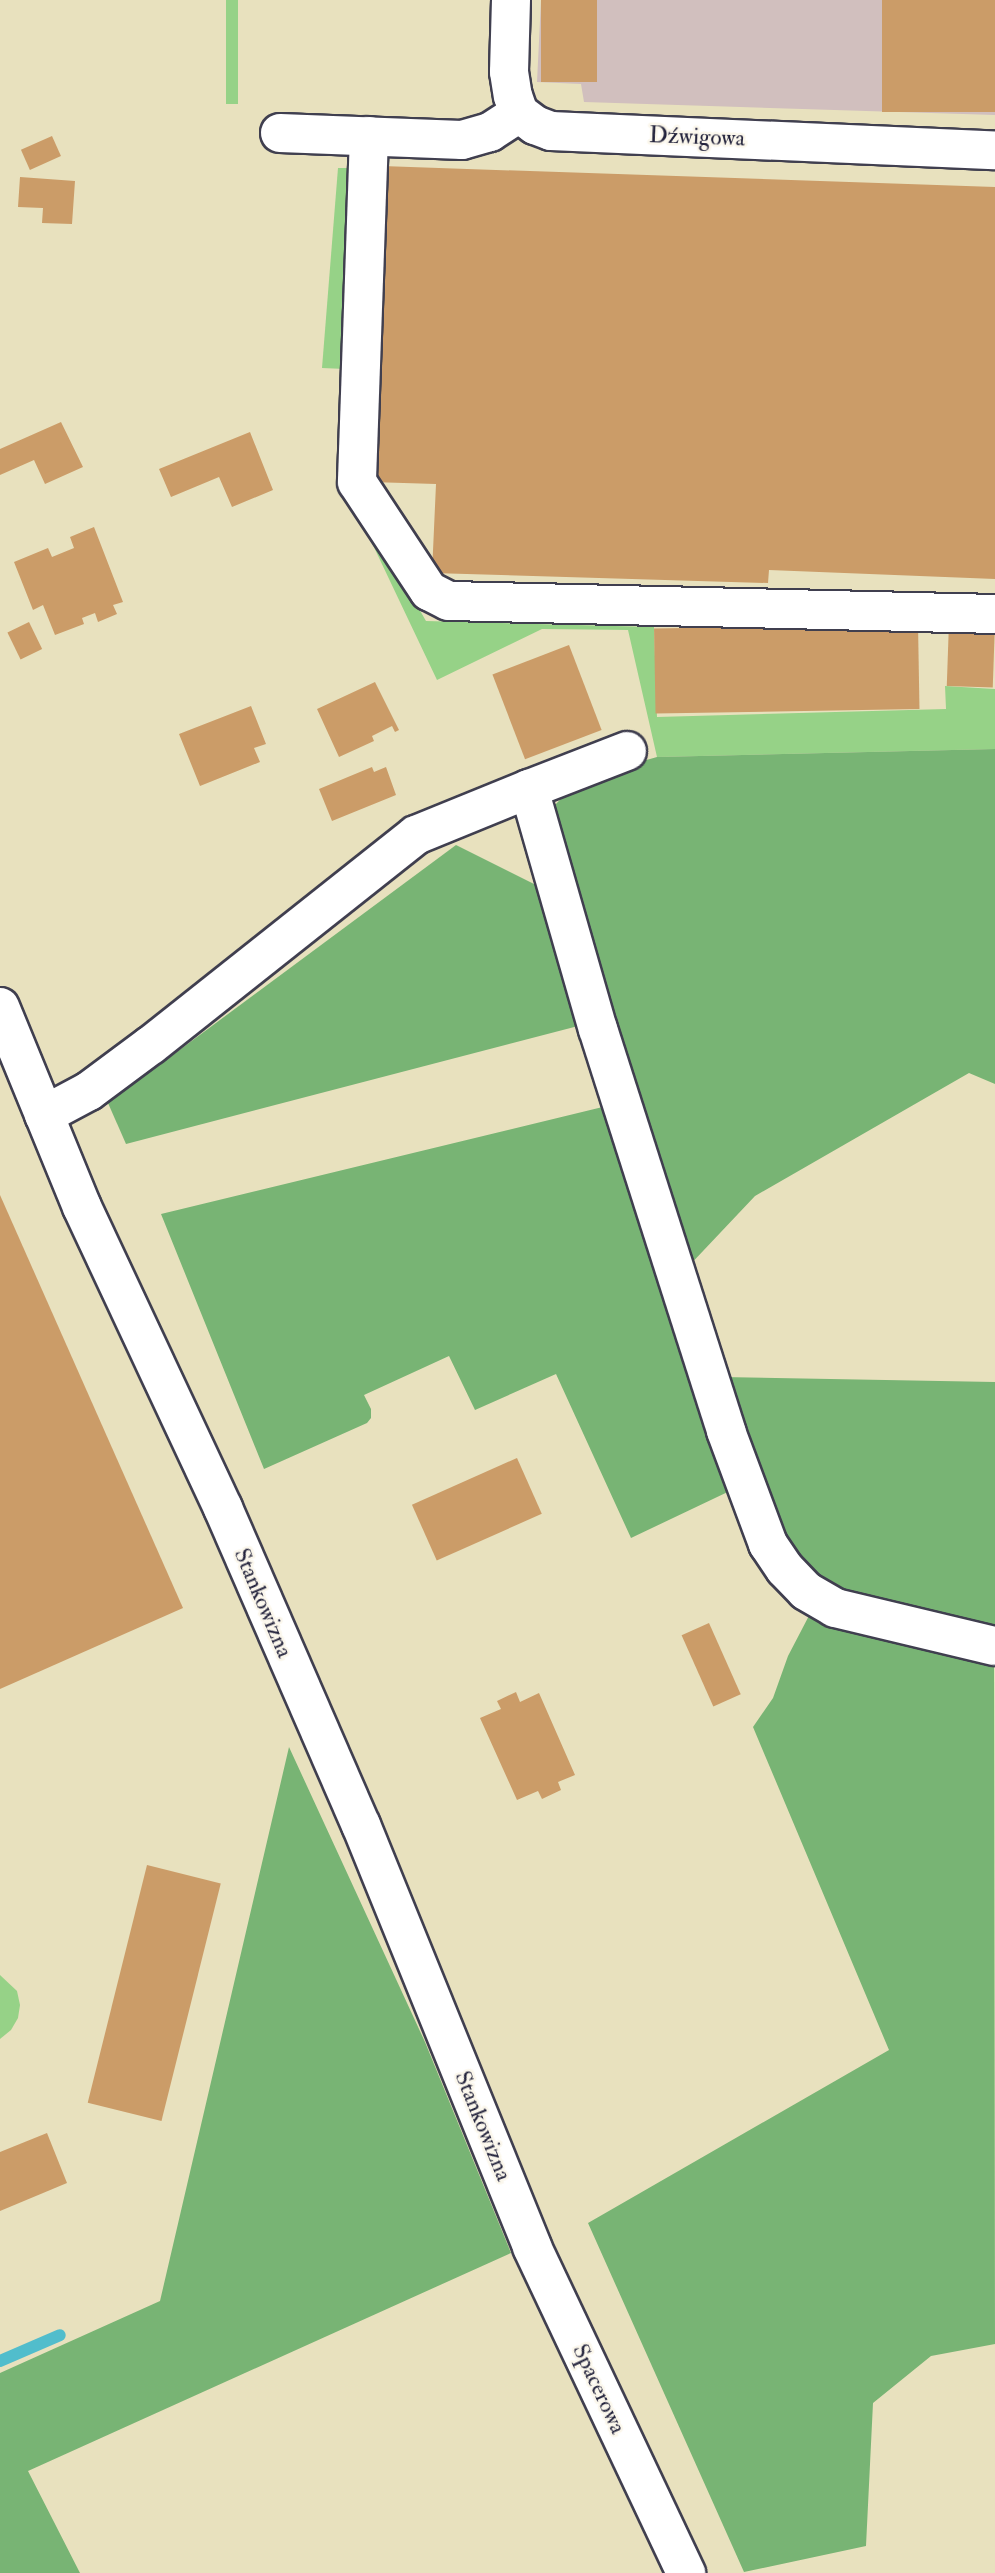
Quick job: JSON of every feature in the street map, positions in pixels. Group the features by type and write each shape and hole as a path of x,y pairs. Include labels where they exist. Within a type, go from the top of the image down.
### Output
{"street":[{"path":"279,133 462,140 490,132 519,113 509,72 512,0"},
{"name":"Dźwigowa","path":"519,113 535,125 551,131 995,150"},
{"path":"369,136 357,482 429,591 449,601 995,614"},
{"path":"44,1115 89,1091 151,1045 416,835 627,751"},
{"path":"529,789 603,1042 726,1431 768,1544 785,1569 806,1591 835,1608 995,1646"},
{"name":"Stankowizna","path":"0,1007 82,1207 223,1508 361,1825 515,2204"},
{"name":"Spacerowa","path":"515,2204 532,2247 686,2573"}],"shaded area":[{"path":"541,0 995,0 995,115 584,102 581,84 537,82"}],"green space":[{"path":"226,0 238,0 238,104 226,104"},
{"path":"338,168 351,168 345,369 322,368"},
{"path":"343,482 346,482 426,621 654,627 657,717 946,709 945,686 995,689 995,749 657,757 628,630 542,629 437,680"},
{"path":"995,749 995,1084 969,1073 755,1196 686,1269 554,806 580,779 657,757"},
{"path":"456,845 538,886 582,1025 126,1144 108,1103"},
{"path":"615,1104 734,1489 631,1538 556,1374 475,1410 449,1356 364,1395 371,1409 371,1418 367,1423 264,1469 161,1214"},
{"path":"721,1377 995,1382 995,1638 849,1605 783,1556"},
{"path":"813,1608 994,1657 995,2344 931,2356 873,2403 866,2546 744,2572 588,2223 889,2050 753,1727 773,1698 788,1656"},
{"path":"289,1747 425,2042 511,2253 28,2471 80,2573 0,2573 0,2373 160,2301"},
{"path":"0,1975 17,1991 20,2005 18,2018 11,2030 0,2039"}],"building":[{"path":"541,0 597,0 597,82 541,82"},
{"path":"882,0 995,0 995,112 882,112"},
{"path":"52,136 61,156 30,170 21,150"},
{"path":"382,166 995,187 995,579 769,570 768,583 432,573 436,484 371,482"},
{"path":"20,177 75,181 72,224 42,223 43,208 18,207"},
{"path":"61,422 83,467 45,484 34,460 0,475 0,449"},
{"path":"250,432 273,490 232,507 219,477 171,497 159,469"},
{"path":"94,527 123,602 113,605 117,614 98,622 95,613 82,618 84,624 55,635 43,605 33,610 14,562 48,548 52,557 74,548 70,537"},
{"path":"29,622 42,649 21,659 7,633"},
{"path":"949,622 995,624 993,688 947,686"},
{"path":"918,624 919,709 656,714 654,629"},
{"path":"569,645 602,730 525,759 492,674"},
{"path":"375,682 399,730 395,732 392,726 372,736 374,741 339,757 317,709"},
{"path":"251,706 266,744 254,748 260,762 200,786 179,734"},
{"path":"372,767 374,772 386,767 396,795 332,821 319,789"},
{"path":"0,1195 183,1608 0,1689"},
{"path":"517,1458 542,1514 437,1561 412,1505"},
{"path":"709,1623 741,1694 713,1706 682,1635"},
{"path":"516,1692 520,1702 539,1693 575,1775 558,1782 561,1790 542,1799 538,1791 517,1800 480,1718 501,1709 497,1701"},
{"path":"147,1865 221,1883 161,2121 88,2103"},
{"path":"47,2133 67,2183 0,2211 0,2152"}],"waterway":[{"path":"0,2361 60,2335"}]}
